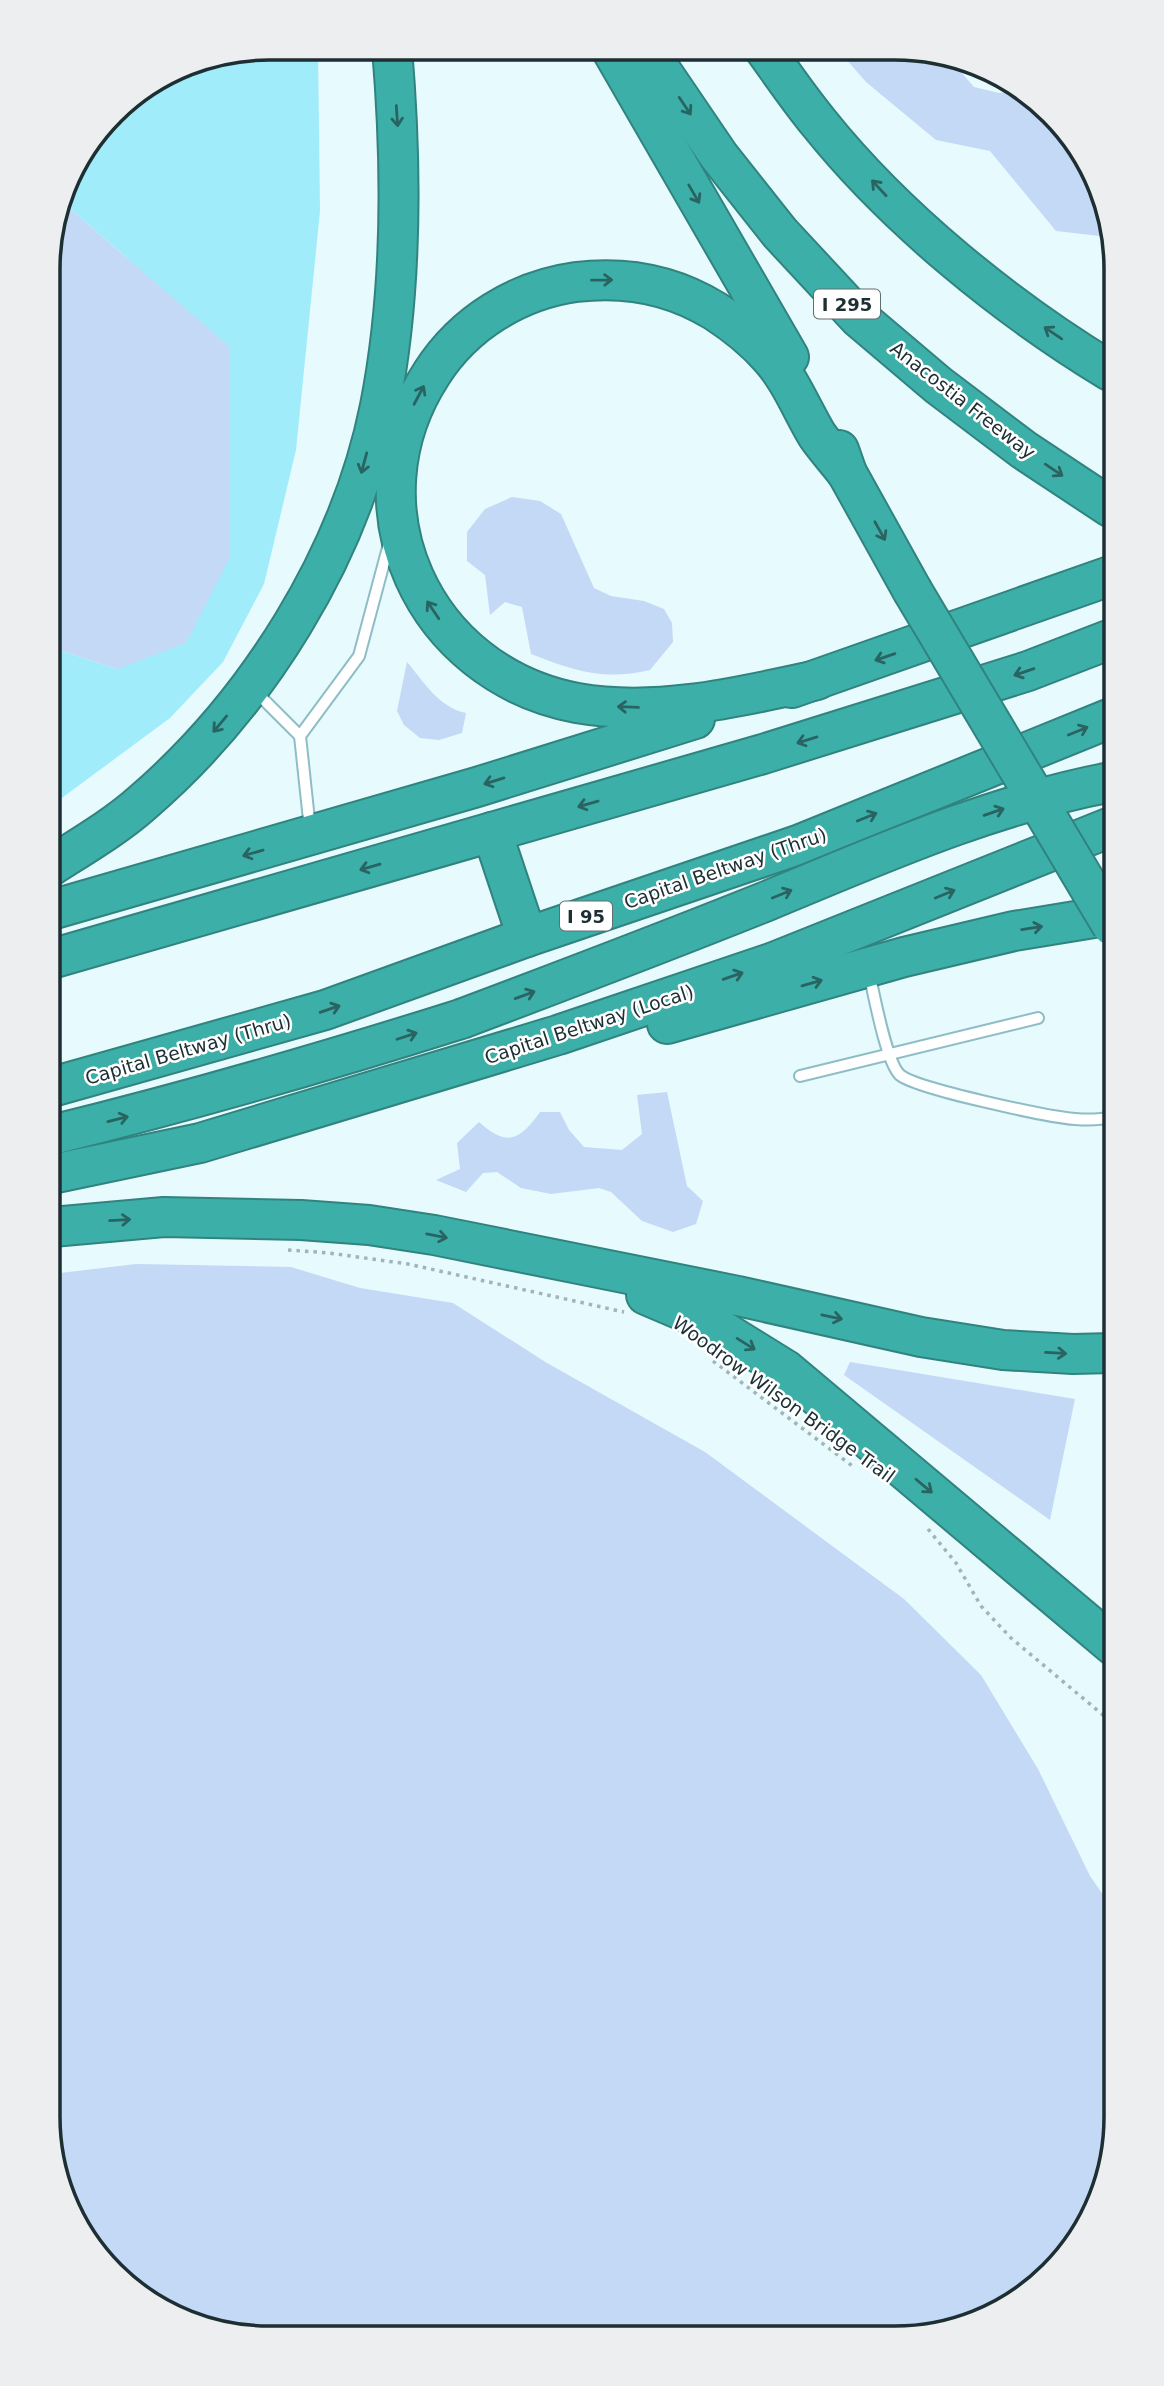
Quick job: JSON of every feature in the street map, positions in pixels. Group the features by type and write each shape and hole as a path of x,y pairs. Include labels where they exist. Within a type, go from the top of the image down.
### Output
{"highway":[{"path":"60,860 141,804 200,747 251,687 295,623 332,549 361,475 380,407 393,313 398,122 393,60"},
{"path":"617,60 832,432 847,472 912,590 1104,913"},
{"name":"Anacostia Freeway","path":"654,60 728,167 780,233 859,318 938,385 1024,450 1104,504"},
{"path":"772,60 820,124 884,194 953,258 1031,318 1104,367"},
{"path":"817,680 721,699 640,708 578,703 535,691 488,668 456,640 440,621 428,604 408,563 396,513 395,482 400,446 415,402 440,360 473,326 511,302 546,288 590,280 628,280 673,290 695,300 736,326 773,360 819,438 847,472"},
{"path":"60,907 490,783 817,680 1104,578"},
{"path":"60,956 763,754 1028,671 1104,642"},
{"name":"Capital Beltway (Thru)","path":"60,1085 325,1010 527,937 798,845 1104,721"},
{"path":"60,1133 197,1099 461,1019 648,949 928,835 1016,804 1104,784"},
{"name":"Capital Beltway (Local)","path":"60,1172 200,1143 558,1035 761,966 1104,830"},
{"path":"492,832 527,937"},
{"path":"200,1143 404,1095 568,1052 867,967 1014,931 1104,916"},
{"path":"60,1226 163,1217 301,1220 369,1225 434,1235 948,1341 1003,1350 1104,1353"},
{"path":"525,1255 664,1301 746,1343 786,1370 1104,1637"}],"lane":[{"path":"300,736 359,656 383,572 396,513"},
{"path":"251,687 300,736 311,836"},
{"path":"867,967 889,1053 898,1073 911,1082 936,1090 1073,1119 1104,1118"},
{"path":"800,1076 1038,1018"}],"path":[{"path":"279,1250 329,1253 408,1264 629,1314"},
{"name":"Woodrow Wilson Bridge Trail","path":"707,1356 858,1471"},
{"path":"922,1523 956,1563 981,1605 1011,1638 1104,1716"}],"shaded area":[{"path":"255,60 318,60 320,211 296,450 264,584 223,662 170,718 60,799 60,650 117,669 230,557 126,257 69,208 81,176 95,152 121,121 152,95 176,81 214,67"},
{"path":"847,60 909,60 936,64 959,70 974,87 1012,95 1053,131 1069,152 1093,201 1102,236 1056,231 990,151 936,140 866,82"},
{"path":"69,208 230,347 230,557 186,643 117,669 60,650 60,255"},
{"path":"512,497 540,501 561,514 594,588 611,596 644,601 664,609 672,623 673,642 650,670 618,675 561,665 531,654 522,607 505,602 490,615 485,575 467,561 467,532 485,509"},
{"path":"407,662 440,699 466,713 462,733 439,740 420,738 404,725 397,711"},
{"path":"667,1092 687,1186 703,1201 696,1224 673,1232 642,1221 611,1192 599,1188 551,1194 521,1188 497,1172 483,1173 466,1192 436,1180 460,1169 457,1143 479,1122 497,1135 512,1137 526,1129 540,1112 560,1112 569,1130 584,1147 622,1150 642,1134 637,1095"},
{"path":"136,1264 291,1267 360,1288 453,1303 547,1363 705,1452 904,1599 981,1675 1038,1769 1090,1876 1104,1896 1104,2131 1100,2158 1083,2210 1061,2245 1043,2265 1023,2283 988,2305 963,2315 909,2326 268,2326 241,2325 189,2311 141,2283 121,2265 103,2245 75,2197 60,2131 60,1273"},
{"path":"850,1362 1075,1399 1050,1520 844,1375"}]}
